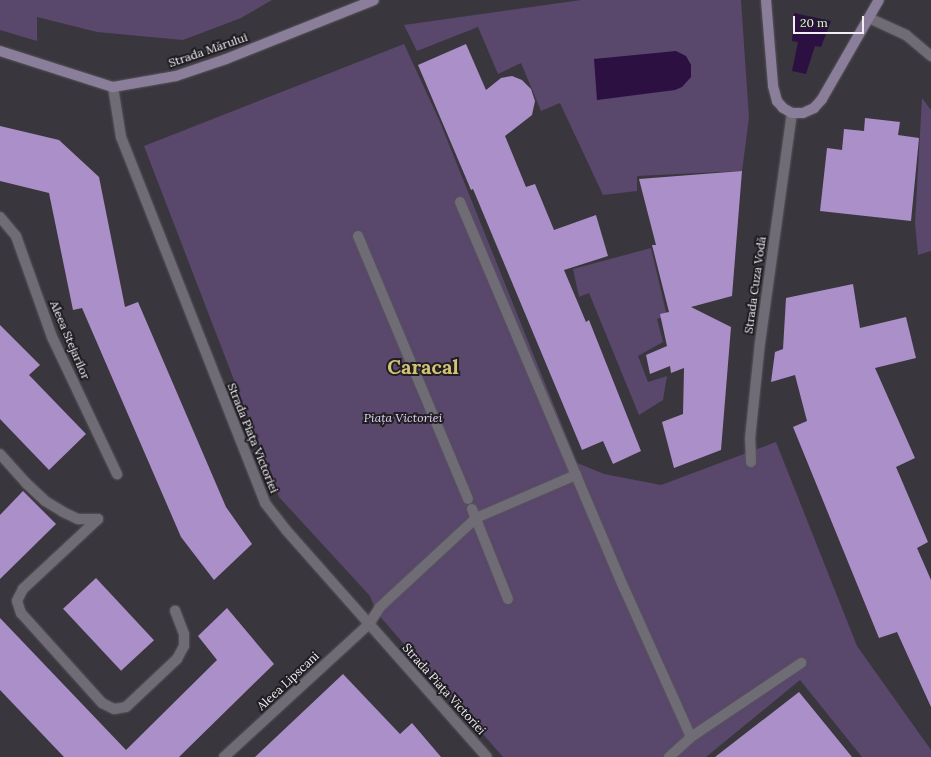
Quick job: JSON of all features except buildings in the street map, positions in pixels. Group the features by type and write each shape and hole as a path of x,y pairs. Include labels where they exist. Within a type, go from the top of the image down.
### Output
{"main road":[{"name":"Strada Mărului","path":"0,51 113,87 176,76 226,59 374,0"},
{"path":"766,0 773,86 776,100 782,108 792,113 803,113 814,108 822,100 879,0"}],"street":[{"path":"869,18 906,35 931,56"},
{"name":"Strada Piața Victoriei","path":"113,87 121,137 265,503 369,624 487,757"},
{"name":"Strada Cuza Vodă","path":"751,462 750,439 760,343 792,113"},
{"path":"460,202 536,385 624,588 691,737"},
{"name":"Aleea Stejarilor","path":"0,217 16,236 52,337 117,474"},
{"path":"358,236 508,599"},
{"path":"2,461 45,501 63,512 78,519 98,519 23,589 17,601 21,613 102,702 114,709 126,707 177,659 184,646 184,634 175,611"},
{"name":"Aleea Lipscani","path":"224,757 369,624 380,607 472,509 576,475"},
{"path":"669,757 691,737 801,663"}],"green space":[{"path":"0,0 272,0 241,18 183,40 97,32 37,17 37,41 0,30"},
{"path":"581,0 741,0 749,118 742,171 637,176 637,191 603,195 560,103 541,111 521,63 498,74 478,27 417,51 404,25"},
{"name":"Piața Victoriei","path":"404,44 440,122 577,463 604,474 661,485 776,442 857,646 931,750 931,757 862,757 800,680 706,757 503,757 376,612 370,596 279,497 144,146"},
{"path":"922,98 931,110 931,251 918,255 915,223"},
{"path":"651,248 667,316 657,319 663,342 638,356 648,382 667,376 663,400 639,415 589,293 579,297 573,269"}],"shaded area":[{"path":"794,13 831,21 821,47 815,46 806,74 792,71 798,42 792,41"},
{"path":"676,51 686,56 691,65 691,77 682,87 675,90 597,100 594,59"}],"district":[{"name":"Caracal","path":"423,366"}]}
